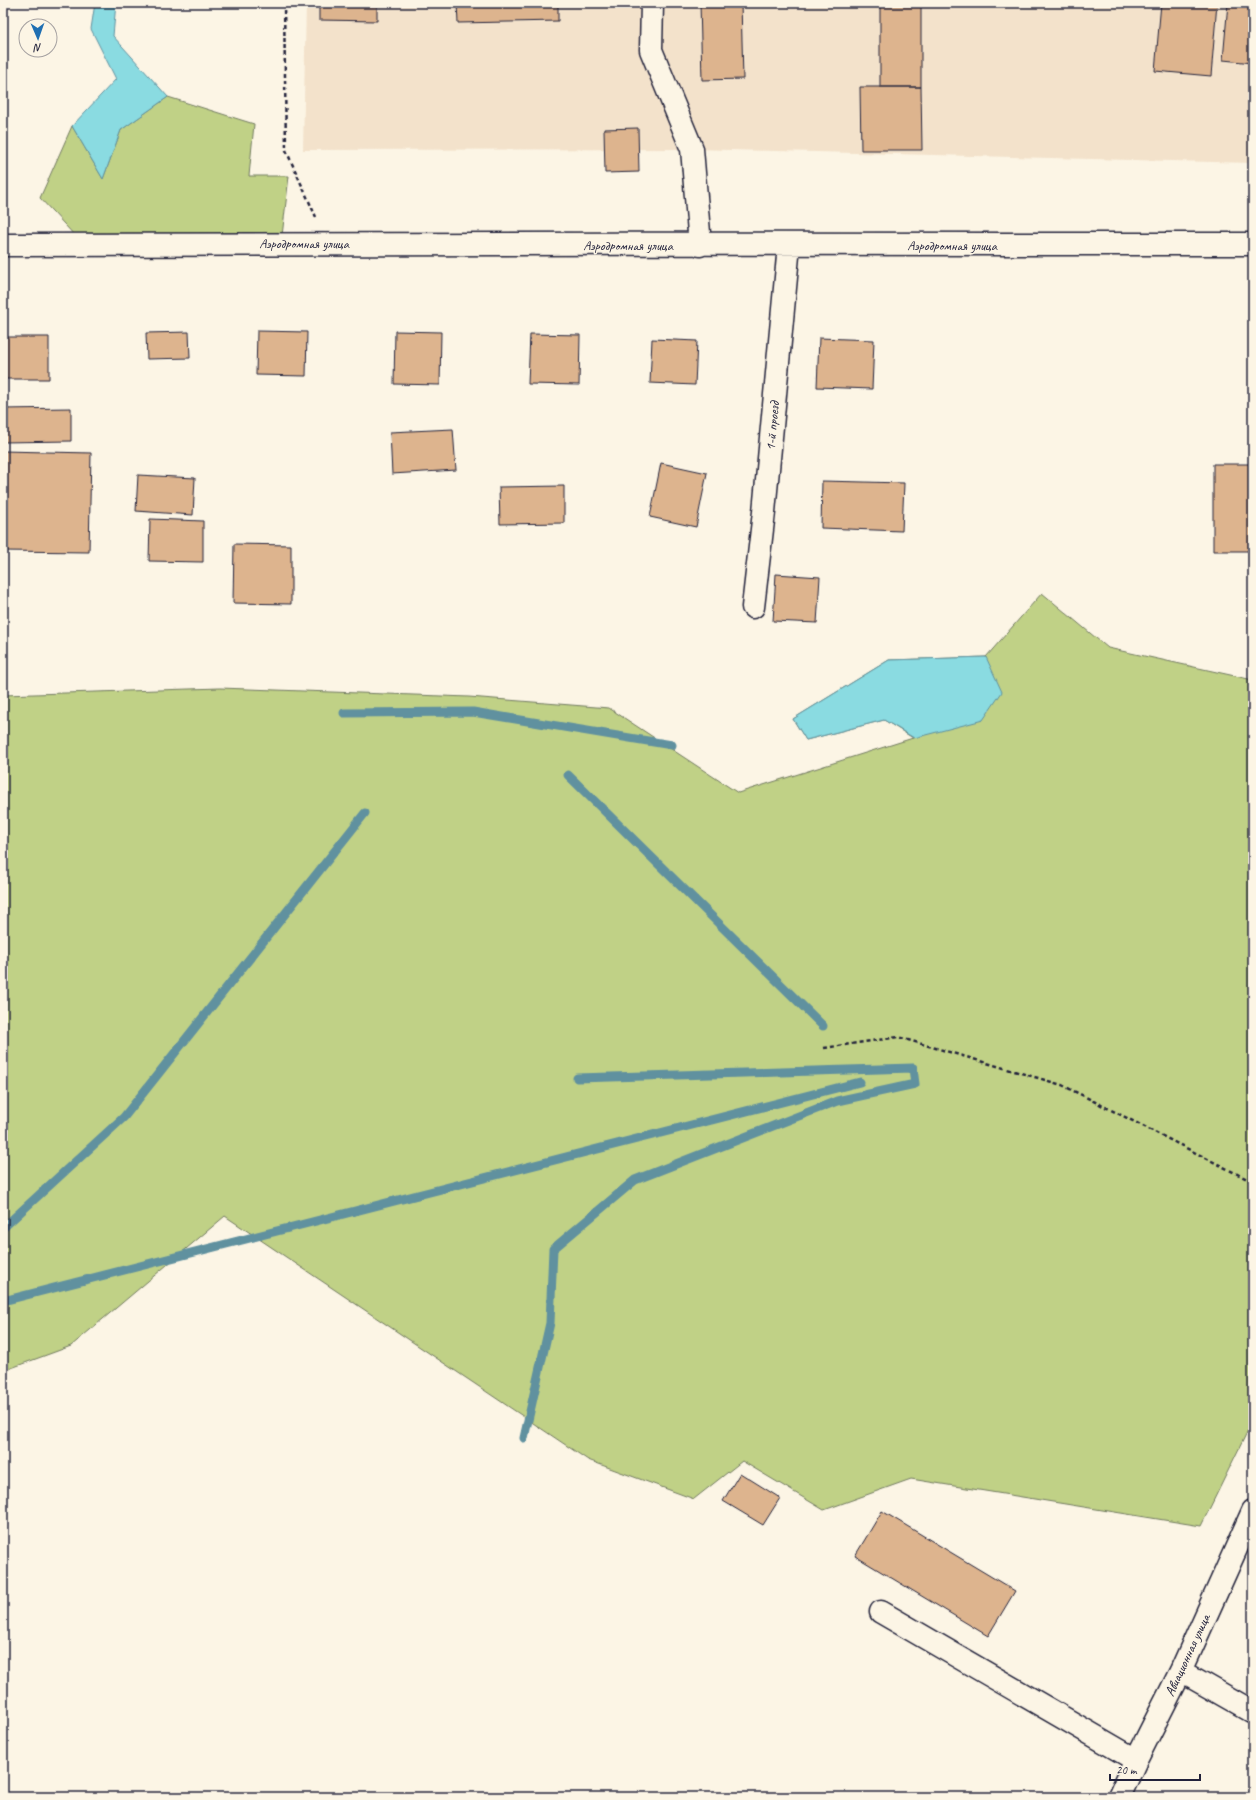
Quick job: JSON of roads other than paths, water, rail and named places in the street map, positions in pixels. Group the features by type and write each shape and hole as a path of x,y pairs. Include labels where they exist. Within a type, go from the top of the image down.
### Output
{"street":[{"path":"652,3 651,50 692,150 700,245"},
{"name":"Аэродромная улица","path":"3,245 327,243 700,245 1253,244"},
{"name":"1-й проезд","path":"753,607 789,245"},
{"name":"Авиационная улица","path":"1119,1797 1181,1671 1253,1511"},
{"path":"881,1612 1136,1760"},
{"path":"1181,1671 1253,1712"}],"water":[{"path":"95,3 116,3 113,36 168,97 121,130 103,179 72,126 116,79 91,29"},
{"path":"986,657 1002,692 983,720 914,738 884,720 806,740 793,719 889,660"}],"waterway":[{"path":"344,713 473,712 672,745"},
{"path":"568,775 823,1026"},
{"path":"3,1228 124,1117 365,813"},
{"path":"524,1438 550,1323 553,1249 635,1180 837,1101 915,1084 913,1068 577,1078"},
{"path":"3,1301 860,1082"}]}
